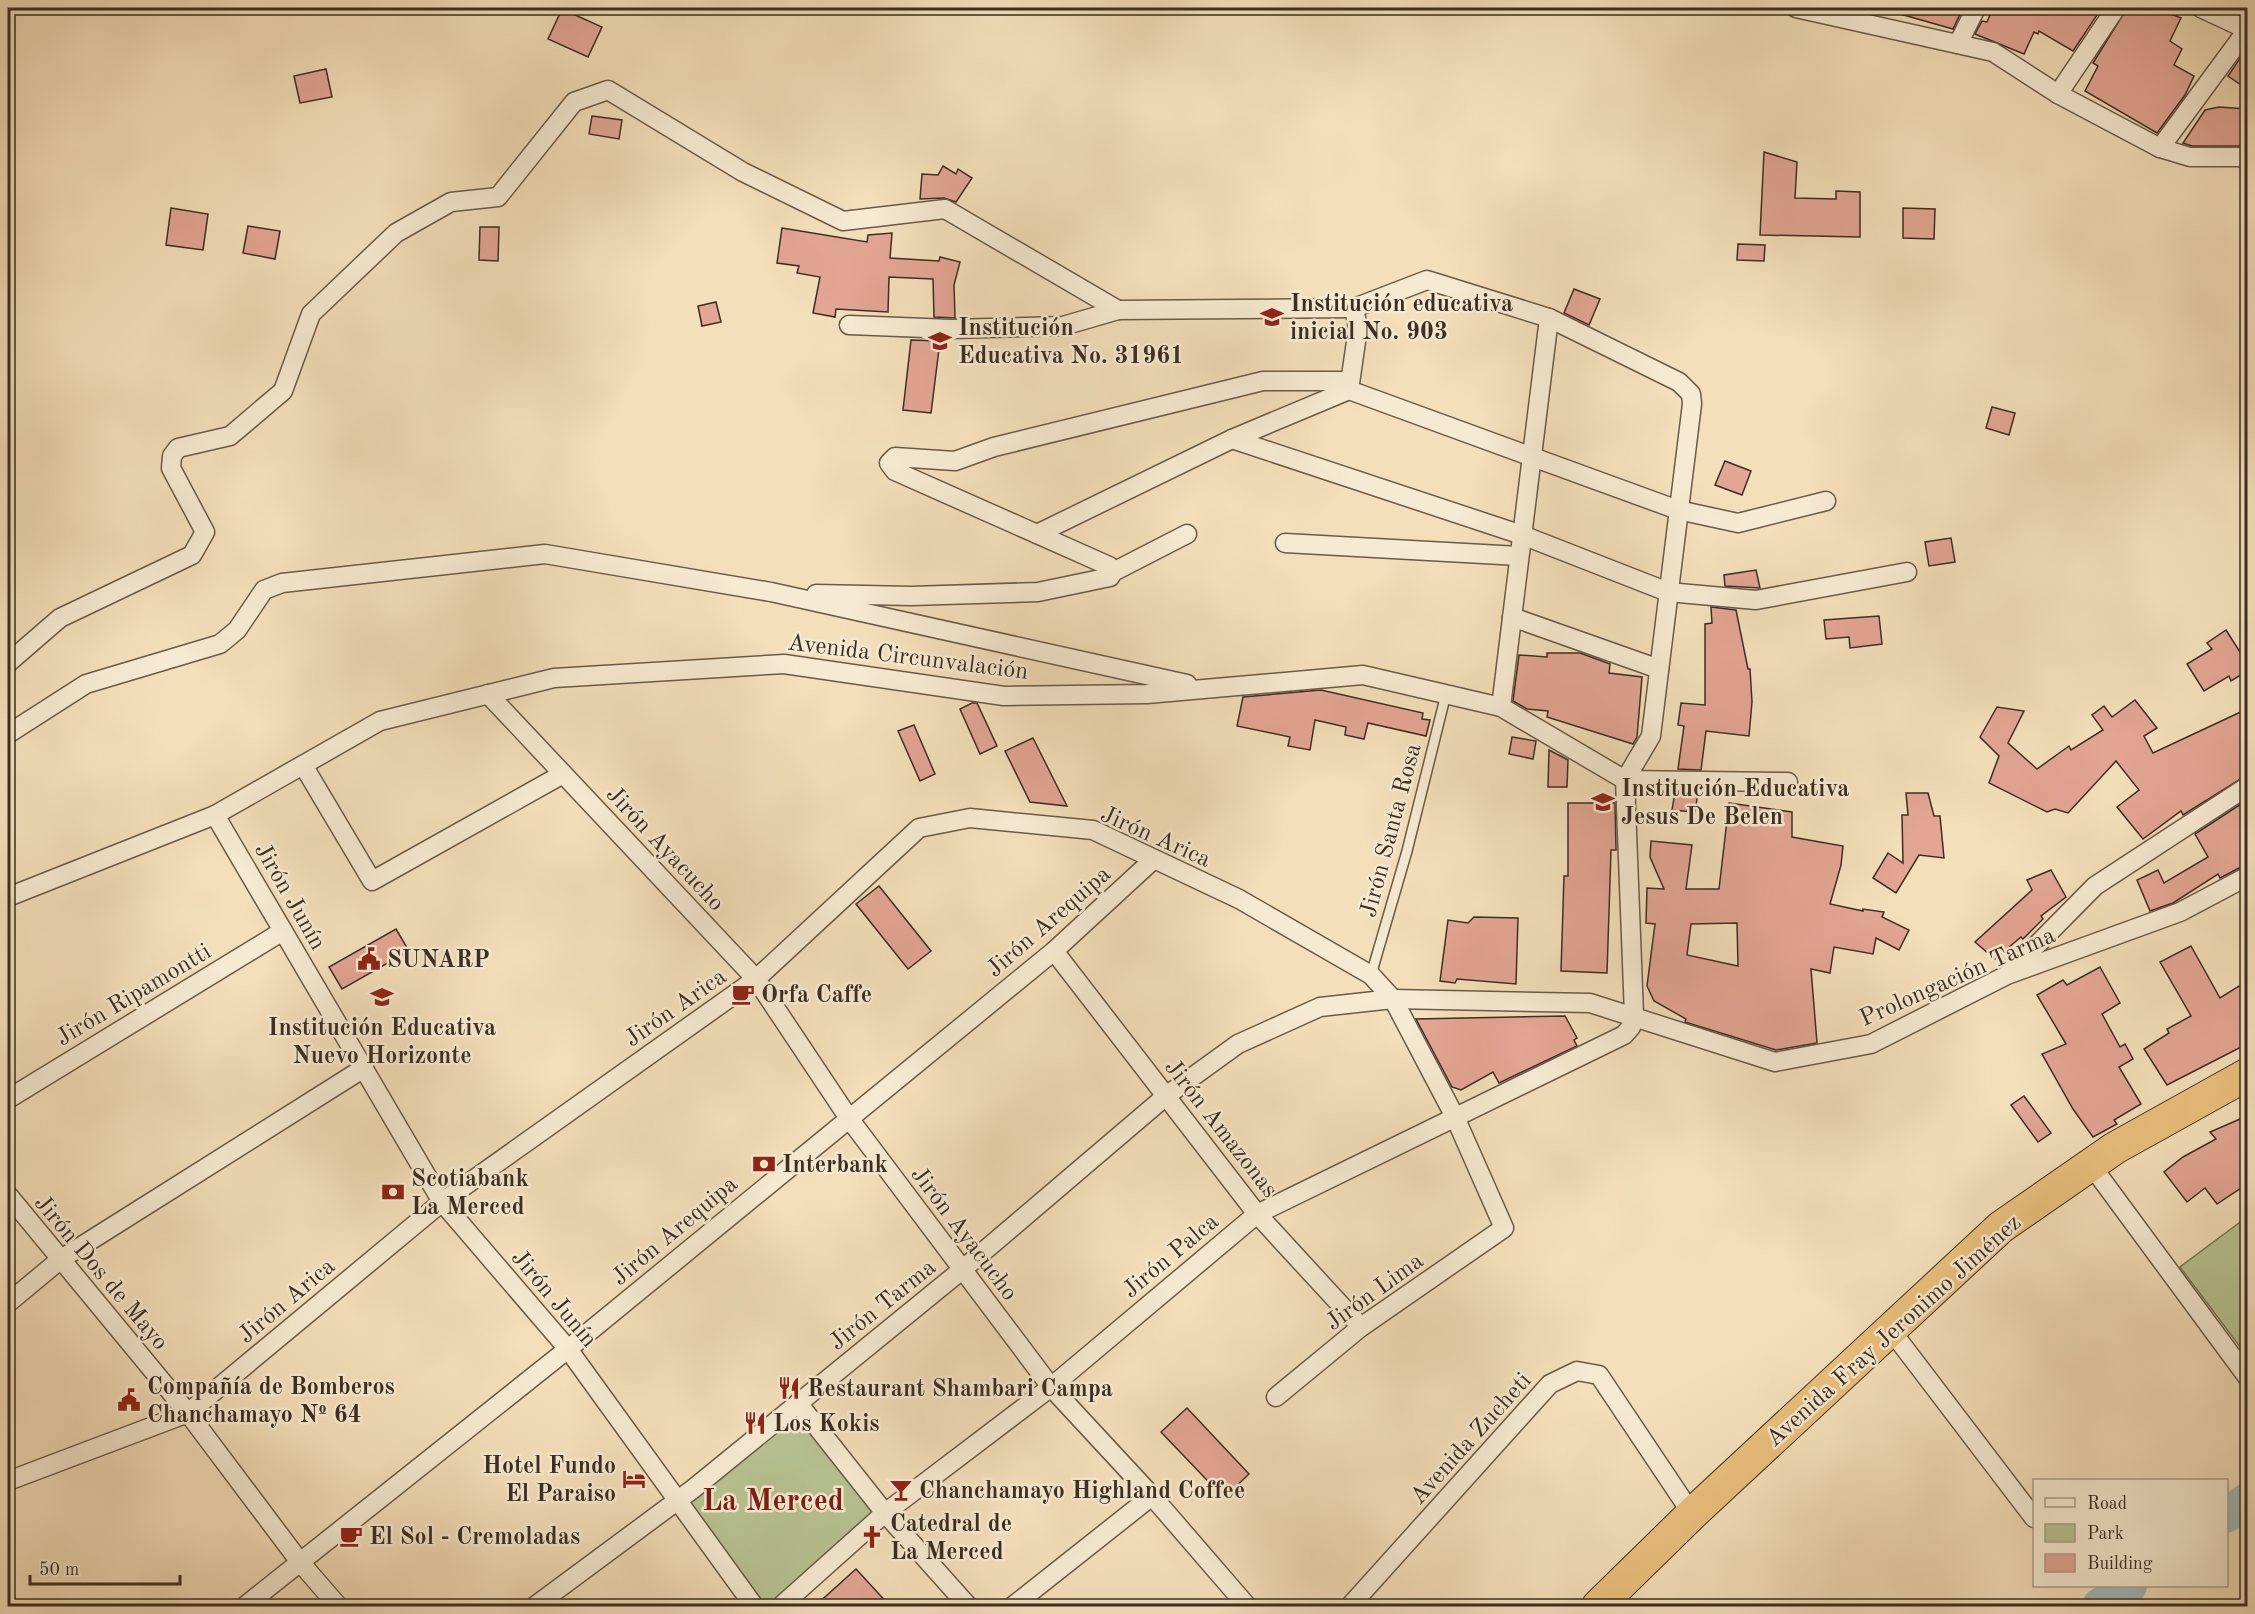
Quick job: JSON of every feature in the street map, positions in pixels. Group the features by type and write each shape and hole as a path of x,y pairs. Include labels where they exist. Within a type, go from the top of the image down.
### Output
{"highway":[{"name":"Avenida Fray Jeronimo Jiménez","path":"1598,1606 1692,1514 2001,1227 2115,1148 2247,1074"}],"street":[{"path":"1796,8 1845,13 1993,52 2058,94 2160,148 2190,157 2247,157"},
{"path":"1958,44 1976,8"},
{"path":"2058,94 2116,8"},
{"path":"2160,148 2247,30 2201,8"},
{"path":"8,663 60,618 192,555 201,544 205,532 171,468 172,456 178,448 230,436 283,391 312,314 396,233 451,202 498,196 574,102 608,90 743,172 843,221 945,209 1118,310"},
{"path":"849,325 951,329 1063,326 1118,310 1354,308 1426,280 1549,318 1679,382 1691,394 1692,404 1651,736 1625,780 1634,1015"},
{"path":"1349,386 1358,328 1354,308"},
{"path":"1501,707 1549,318"},
{"path":"1113,572 1109,566 895,471 889,463 895,456 955,461 993,447 1263,381 1349,386 1532,457 1678,510 1738,523 1826,501"},
{"path":"1037,534 1232,439 1349,386"},
{"path":"1232,439 1522,535 1668,592 1756,600 1907,572"},
{"path":"800,598 827,593 911,596 1038,591 1110,577 1113,572 1187,534"},
{"path":"1285,543 1520,556"},
{"path":"8,734 86,684 220,644 237,630 264,590 282,583 545,554 800,598 1206,688"},
{"path":"1512,617 1659,669"},
{"name":"Avenida Circunvalación","path":"8,897 215,815 380,721 554,678 784,664 1004,696 1147,693 1363,675 1501,707 1625,780"},
{"name":"Jirón Ayacucho","path":"488,694 756,979 848,1117 1051,1387 1152,1496 1247,1606"},
{"path":"303,765 372,881 563,774"},
{"path":"1625,780 1788,782"},
{"path":"2007,975 2095,886 2247,786"},
{"name":"Jirón Junín","path":"215,815 442,1202 568,1349 754,1606"},
{"name":"Jirón Arica","path":"8,1481 188,1413 442,1202 756,979 919,828 970,818 1093,830 1239,899 1371,975 1393,999 1455,1117 1504,1228"},
{"name":"Jirón Arequipa","path":"245,1606 568,1349 848,1117 1054,951 1154,859"},
{"name":"Prolongación Tarma","path":"1393,999 1590,1003 1634,1015 1774,1062 1871,1044 2007,975 2180,912 2247,876"},
{"name":"Jirón Ripamontti","path":"8,1099 283,931"},
{"name":"Jirón Amazonas","path":"1054,951 1257,1214 1361,1328"},
{"name":"Jirón Tarma","path":"535,1606 677,1501 963,1269 1166,1096 1238,1044 1320,1007 1393,999"},
{"name":"Jirón Palca","path":"781,1606 885,1513 1051,1387 1257,1214 1624,1035 1631,1028 1634,1015"},
{"path":"8,1303 60,1259 364,1068"},
{"path":"2091,1165 2247,1378"},
{"name":"Jirón Dos de Mayo","path":"8,1195 188,1413 300,1562 338,1606"},
{"name":"Jirón Lima","path":"1276,1397 1361,1328 1504,1228"},
{"path":"1890,1329 2033,1517"},
{"name":"Avenida Zucheti","path":"1350,1606 1550,1384 1577,1371 1599,1375 1692,1514"},
{"path":"798,1403 885,1513 968,1606"},
{"path":"1013,1606 1152,1496"}],"lane":[{"name":"Jirón Santa Rosa","path":"1371,975 1407,851 1446,694"}],"green space":[{"path":"2247,1217 2247,1356 2180,1267"},
{"path":"798,1403 885,1513 781,1606 754,1606 677,1501"}],"building":[{"path":"1894,8 1937,8 1960,14 1953,29 1893,12"},
{"path":"1993,8 2088,8 2099,12 2073,51 2039,31 2038,34 2034,32 2024,54 1975,34 1982,21 1987,22"},
{"path":"2127,8 2155,8 2181,18 2170,41 2182,49 2174,65 2194,76 2185,95 2157,133 2085,91 2098,66 2093,63"},
{"path":"562,9 602,27 588,57 548,39"},
{"path":"2247,48 2247,89 2228,76"},
{"path":"326,69 332,97 300,103 294,76"},
{"path":"2219,107 2247,109 2247,146 2192,146 2183,143 2205,110"},
{"path":"592,116 622,120 619,139 589,134"},
{"path":"1764,152 1797,162 1795,198 1836,199 1836,191 1860,192 1860,237 1760,235"},
{"path":"943,166 956,174 958,169 972,178 956,202 944,198 920,199 922,174 938,175"},
{"path":"171,208 208,214 203,250 166,245"},
{"path":"1903,208 1935,209 1934,239 1903,238"},
{"path":"248,226 280,231 275,259 243,253"},
{"path":"480,227 499,227 498,261 479,260"},
{"path":"782,228 867,242 868,235 892,233 890,258 939,261 940,257 960,262 954,285 955,318 934,317 933,279 889,277 888,312 836,309 835,317 813,313 820,277 797,273 799,266 777,263"},
{"path":"1738,244 1765,245 1764,261 1737,260"},
{"path":"1574,289 1600,299 1589,325 1564,313"},
{"path":"716,302 721,322 702,326 698,306"},
{"path":"911,340 940,341 931,413 903,410"},
{"path":"1992,407 2015,413 2009,435 1986,428"},
{"path":"1725,461 1751,471 1742,495 1715,485"},
{"path":"1951,538 1955,562 1929,566 1925,542"},
{"path":"1756,570 1760,588 1725,586 1724,575"},
{"path":"1711,607 1736,610 1748,669 1750,669 1752,702 1749,736 1706,731 1701,770 1678,769 1684,726 1678,725 1681,703 1705,705 1705,624 1712,623"},
{"path":"1879,616 1882,644 1850,648 1849,637 1826,639 1824,620"},
{"path":"2226,630 2247,663 2247,671 2231,681 2229,676 2204,691 2187,664 2212,649 2207,643"},
{"path":"1547,653 1580,653 1610,664 1609,673 1642,677 1637,737 1633,744 1547,717 1548,711 1527,709 1513,701 1519,655 1547,657"},
{"path":"1321,690 1423,713 1422,719 1430,720 1426,736 1368,723 1364,739 1345,735 1346,727 1315,720 1310,750 1288,746 1290,737 1237,726 1243,697"},
{"path":"2135,700 2157,728 2144,736 2153,753 2247,709 2247,775 2183,815 2181,811 2143,839 2117,807 2139,790 2116,761 2068,813 2055,809 2047,812 1989,783 1999,756 1980,737 1997,707 2024,711 2008,743 2037,769 2069,746 2071,750 2103,730 2092,715 2104,706 2112,717"},
{"path":"977,703 997,746 980,754 960,709"},
{"path":"914,725 935,774 920,781 898,731"},
{"path":"1512,737 1536,741 1533,759 1509,754"},
{"path":"1033,738 1067,806 1030,802 1005,751"},
{"path":"1549,750 1568,760 1567,787 1548,787"},
{"path":"1675,792 1698,792 1695,812 1672,810"},
{"path":"1906,793 1928,793 1934,816 1940,816 1944,858 1919,855 1896,893 1873,878 1888,853 1903,863 1902,815 1908,815"},
{"path":"2247,800 2247,859 2242,862 2243,866 2220,878 2218,874 2173,903 2150,911 2137,880 2158,870 2164,883 2208,857 2195,834"},
{"path":"1568,803 1615,803 1616,850 1611,850 1607,973 1561,971 1564,876 1568,876"},
{"path":"1729,803 1792,812 1792,837 1843,846 1841,865 1830,904 1863,911 1863,909 1884,912 1882,917 1909,930 1899,950 1876,938 1873,954 1834,947 1830,973 1811,969 1817,1043 1776,1050 1685,1022 1686,1019 1654,1001 1647,986 1655,924 1646,923 1647,888 1664,889 1650,857 1651,841 1692,845 1686,889 1719,889","holes":["1737,923 1738,966 1687,955 1691,924"]},
{"path":"2051,870 2066,897 2041,916 2043,919 2023,939 2021,937 1995,959 1975,942 2032,890 2027,880"},
{"path":"879,886 931,951 908,969 856,904"},
{"path":"1474,917 1518,918 1516,984 1457,979 1455,983 1440,981 1448,920 1468,923"},
{"name":"SUNARP","path":"396,929 409,951 342,989 329,967"},
{"path":"2191,946 2220,998 2247,981 2247,1044 2167,1085 2144,1049 2169,1033 2167,1029 2191,1016 2160,962"},
{"path":"2100,967 2120,1003 2102,1014 2120,1047 2125,1044 2133,1059 2119,1067 2141,1104 2114,1120 2117,1124 2093,1137 2073,1109 2042,1054 2066,1044 2037,995 2063,980 2067,985"},
{"path":"1565,1016 1577,1038 1574,1040 1577,1046 1499,1083 1493,1072 1461,1090 1452,1087 1416,1019"},
{"path":"2024,1096 2051,1133 2038,1142 2011,1105"},
{"path":"2247,1116 2247,1184 2217,1204 2205,1188 2187,1202 2164,1172 2183,1157 2216,1139 2210,1132"},
{"path":"1187,1408 1249,1474 1224,1498 1161,1432"},
{"path":"856,1569 890,1606 815,1606"}],"waterway":[{"path":"2228,1514 2248,1500"},
{"path":"2100,1606 2128,1587"}],"place":[{"name":"Institución educativa inicial No. 903","path":"1272,317"},
{"name":"Institución Educativa No. 31961","path":"940,341"},
{"name":"Institución Educativa Jesus De Belen","path":"1603,802"},
{"name":"SUNARP","path":"369,959"},
{"name":"Orfa Caffe","path":"743,994"},
{"name":"Institución Educativa Nuevo Horizonte","path":"382,997"},
{"name":"Interbank","path":"764,1164"},
{"name":"Scotiabank La Merced","path":"393,1192"},
{"name":"Restaurant Shambari Campa","path":"789,1388"},
{"name":"Compañía de Bomberos Chanchamayo Nº 64","path":"129,1400"},
{"name":"Los Kokis","path":"755,1423"},
{"name":"Hotel Fundo El Paraiso","path":"634,1479"},
{"name":"Chanchamayo Highland Coffee","path":"901,1490"},
{"name":"El Sol - Cremoladas","path":"351,1536"},
{"name":"Catedral de La Merced","path":"872,1537"}],"district":[{"name":"La Merced","path":"773,1500"}]}
